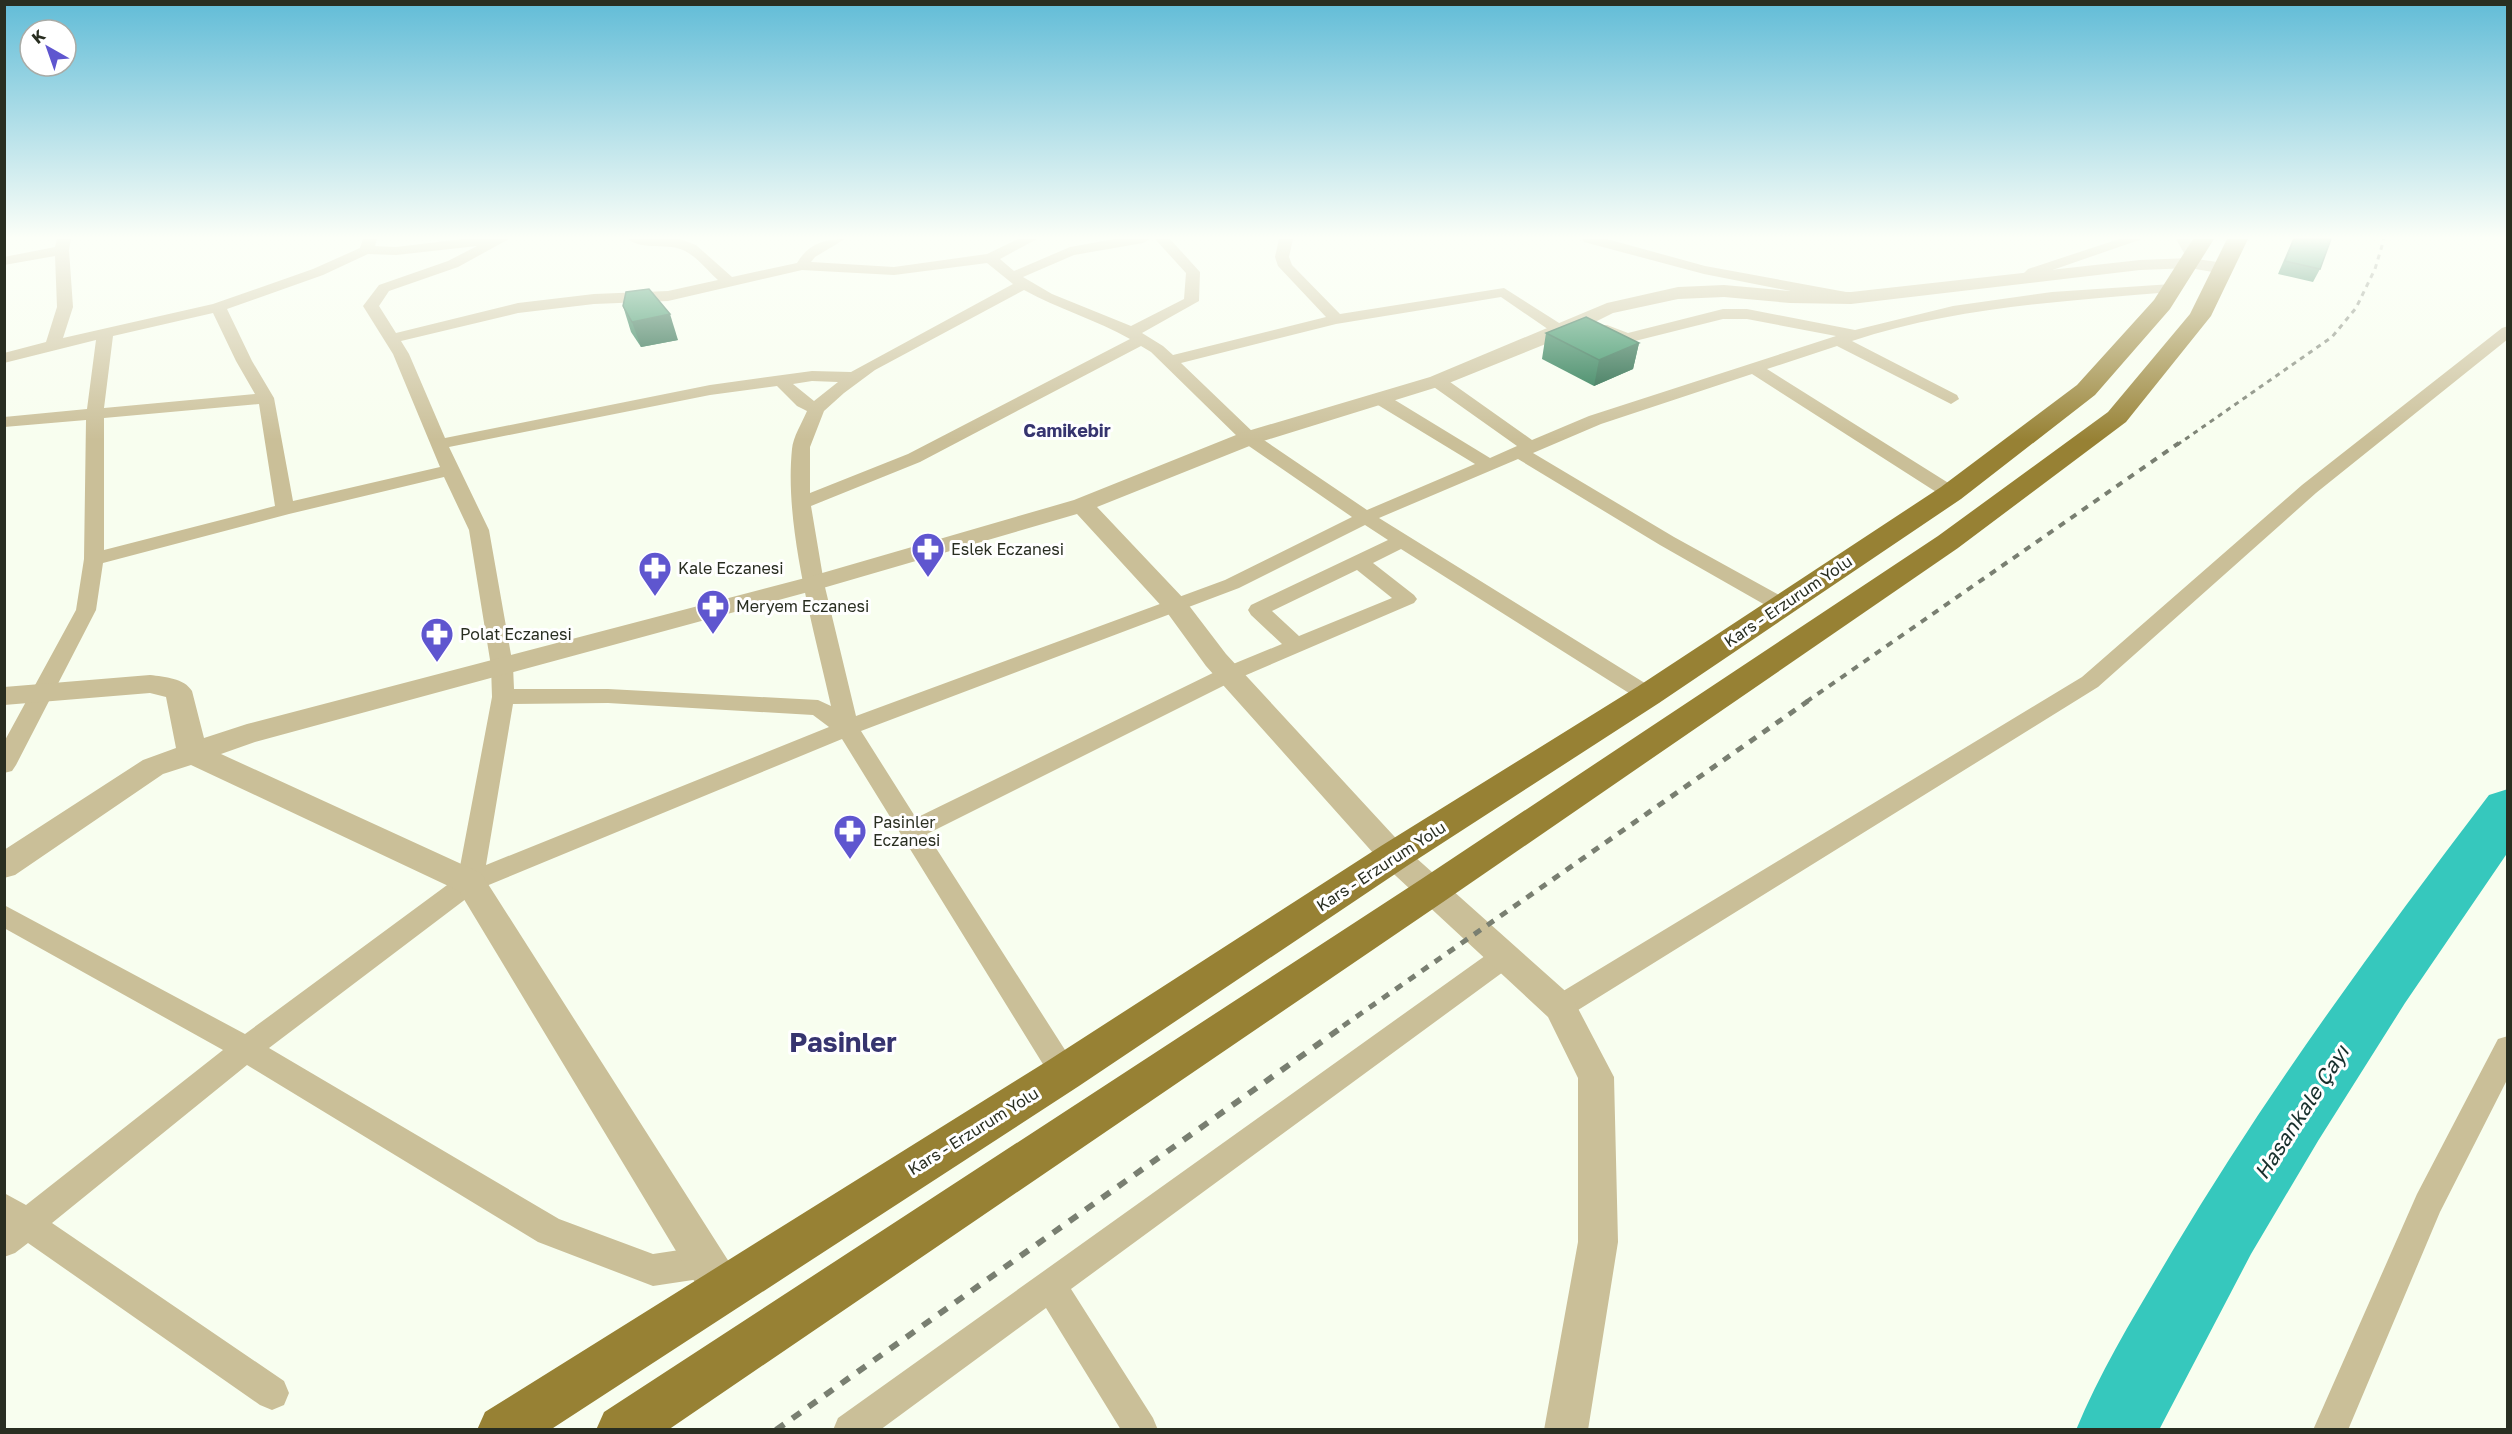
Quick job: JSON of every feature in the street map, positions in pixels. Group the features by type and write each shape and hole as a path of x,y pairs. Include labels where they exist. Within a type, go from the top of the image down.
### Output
{"highway":[{"name":"Kars - Erzurum Yolu","path":"503,1430 715,1276 1064,1073 1394,856 1648,695 1951,492 2086,390 2160,306"},
{"path":"622,1430 1433,890 1948,542 2117,417 2200,316 2200,306"}],"street":[{"path":"53,344 65,306"},
{"path":"4,358 53,344 221,306"},
{"path":"371,306 401,354 450,470 479,530 502,666 503,697 470,882"},
{"path":"392,339 518,308 536,306"},
{"path":"975,306 856,376 816,409 801,447 801,502 814,583 847,729 1064,1073"},
{"path":"1067,306 1136,336 1157,349 1249,438 1365,518 1648,695"},
{"path":"801,502 914,458 1136,336 1183,306"},
{"path":"1323,306 1336,319"},
{"path":"1169,361 1336,319 1417,306"},
{"path":"1526,306 1563,330 1681,306"},
{"path":"4,866 153,766 246,734 814,583 1082,506 1249,438 1437,381 1563,330 1607,309 1621,306"},
{"path":"1765,306 1807,310 1873,306"},
{"path":"272,1393 12,1224 470,882 847,729 1232,584 1365,518 1595,420 1846,337 1953,310 1984,306"},
{"path":"218,307 244,361 266,398 285,509"},
{"path":"1594,324 1627,338 1723,314 1747,314 1846,337 1951,399"},
{"path":"1560,1007 2091,682 2309,489 2508,331"},
{"path":"4,765 44,693 86,609 94,560 95,415 105,334"},
{"path":"1754,368 1951,492"},
{"path":"439,444 710,390 829,375 856,376"},
{"path":"780,380 803,402 816,409"},
{"path":"1437,381 1523,449 1667,541 1781,605"},
{"path":"4,422 266,398"},
{"path":"1379,398 1488,464"},
{"path":"94,560 285,509 450,470"},
{"path":"1082,506 1175,606 1229,674 1394,856 1560,1007 1596,1077 1598,1207 1598,1242 1566,1430"},
{"path":"1296,645 1258,610 1402,541"},
{"path":"912,831 1229,674 1407,598 1358,561"},
{"path":"4,696 150,684 166,686 178,692 183,705 192,753"},
{"path":"503,697 608,696 818,708 847,729"},
{"path":"192,753 470,882 715,1276"},
{"path":"4,915 246,1049 549,1231 653,1270 715,1276"},
{"path":"850,1430 1505,956"},
{"path":"2330,1430 2428,1204 2508,1048"},
{"path":"1050,1285 1141,1430"}],"building":[{"path":"623,306 663,306 670,314 632,322"},
{"path":"1586,317 1639,343 1599,360 1546,333"}],"waterway":[{"name":"Hasankale Çayı","path":"2116,1430 2188,1296 2265,1165 2383,985 2508,809"}],"railway":[{"path":"2177,445 2332,337 2357,306"},
{"path":"1806,702 2179,443"},
{"path":"1343,1026 1808,701"},
{"path":"776,1430 1345,1025"}],"place":[{"name":"Eslek Eczanesi","path":"928,578"},
{"name":"Kale Eczanesi","path":"655,597"},
{"name":"Meryem Eczanesi","path":"713,635"},
{"name":"Polat Eczanesi","path":"437,663"},
{"name":"Pasinler Eczanesi","path":"850,860"}],"district":[{"name":"Camikebir","path":"1067,430"},
{"name":"Pasinler","path":"843,1042"}]}
